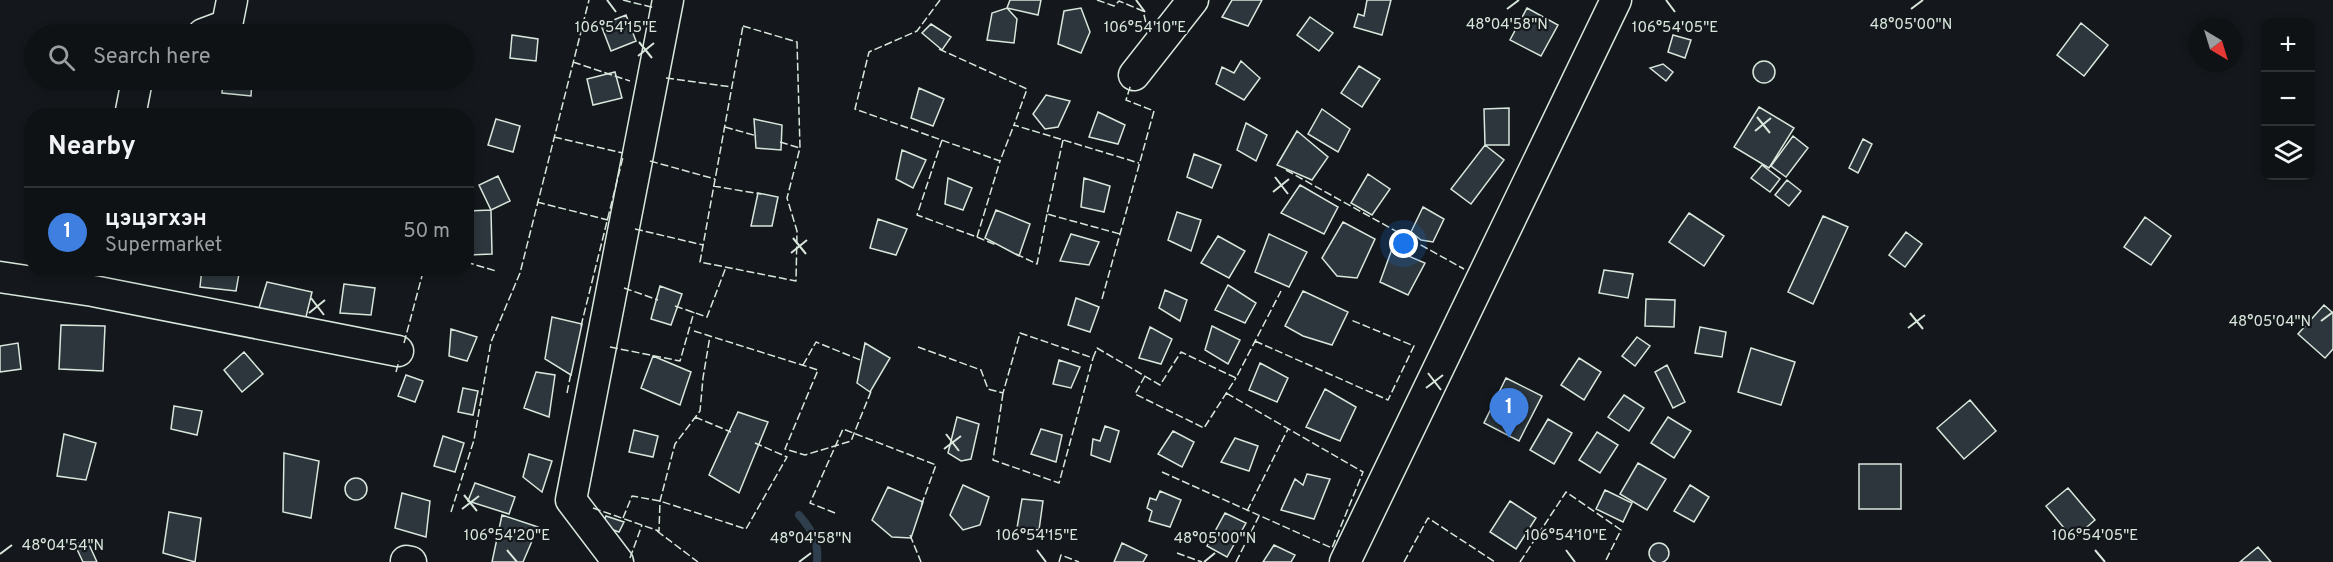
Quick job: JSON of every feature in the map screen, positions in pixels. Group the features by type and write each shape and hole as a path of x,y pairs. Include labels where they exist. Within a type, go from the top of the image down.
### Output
{"street":[{"path":"227,24 232,0"},
{"path":"618,562 571,500 668,0"},
{"path":"1134,75 1193,0"},
{"path":"1345,562 1616,0"},
{"path":"132,108 135,90"},
{"path":"0,277 96,280 398,351"}],"building":[{"path":"1010,0 1041,0 1038,15 1007,8"},
{"path":"1232,0 1262,0 1248,26 1222,17"},
{"path":"1367,0 1391,0 1382,35 1354,27 1358,14 1364,16"},
{"path":"1007,8 1017,19 1014,43 987,40 992,13"},
{"path":"1081,8 1090,32 1081,53 1058,44 1064,11"},
{"path":"1527,8 1558,25 1541,56 1510,40"},
{"path":"626,15 636,41 611,51 601,25"},
{"path":"1310,17 1333,33 1319,51 1297,35"},
{"path":"2081,23 2108,45 2084,76 2057,55"},
{"path":"931,24 951,37 942,50 922,33"},
{"path":"512,35 538,39 536,61 510,58"},
{"path":"1673,35 1691,40 1685,58 1668,52"},
{"path":"1241,61 1260,78 1244,100 1216,84 1222,67 1234,73"},
{"path":"1760,61 1768,61 1775,68 1775,76 1768,83 1760,83 1753,76 1753,68"},
{"path":"1663,64 1673,72 1666,81 1650,68"},
{"path":"1359,66 1380,79 1362,107 1341,93"},
{"path":"615,72 622,98 593,105 587,79"},
{"path":"919,88 944,99 933,126 911,118"},
{"path":"222,90 251,90 251,96 222,93"},
{"path":"1046,95 1070,101 1058,127 1045,129 1033,114"},
{"path":"1759,107 1794,128 1769,168 1734,147"},
{"path":"1509,108 1509,145 1485,145 1484,109"},
{"path":"1322,109 1350,129 1338,152 1308,134"},
{"path":"1098,112 1125,125 1118,144 1089,137"},
{"path":"496,119 520,126 513,152 488,145"},
{"path":"754,119 782,125 781,150 756,148"},
{"path":"1246,123 1267,135 1256,161 1237,150"},
{"path":"1297,131 1328,157 1312,180 1277,165"},
{"path":"1793,136 1808,148 1786,177 1771,166"},
{"path":"1863,139 1872,144 1858,173 1849,168"},
{"path":"1485,145 1504,160 1471,204 1451,189"},
{"path":"902,150 926,160 913,188 896,179"},
{"path":"1194,154 1221,165 1212,188 1187,177"},
{"path":"1762,165 1780,179 1770,192 1751,178"},
{"path":"1368,174 1390,189 1372,215 1351,203"},
{"path":"498,176 510,201 491,210 479,185"},
{"path":"948,178 972,188 963,210 945,204"},
{"path":"1084,178 1110,186 1104,212 1081,207"},
{"path":"1787,180 1801,191 1789,206 1775,195"},
{"path":"1300,185 1338,207 1324,234 1281,213"},
{"path":"758,193 778,197 772,226 751,226"},
{"path":"1423,207 1444,219 1433,242 1421,240 1411,232"},
{"path":"491,210 492,254 474,255 474,211"},
{"path":"996,210 1030,224 1019,256 985,238"},
{"path":"1177,212 1201,220 1191,251 1168,240"},
{"path":"1689,213 1724,236 1704,266 1669,242"},
{"path":"1823,216 1848,227 1813,304 1788,292"},
{"path":"2145,217 2171,236 2151,265 2124,247"},
{"path":"878,219 907,229 896,255 870,248"},
{"path":"1343,222 1375,239 1357,278 1337,276 1322,258"},
{"path":"1906,232 1922,244 1905,267 1889,255"},
{"path":"1071,234 1099,242 1089,265 1060,261"},
{"path":"1269,234 1307,252 1289,287 1255,272"},
{"path":"1218,236 1245,251 1229,278 1201,263"},
{"path":"1392,249 1425,263 1408,295 1380,282"},
{"path":"1604,270 1633,274 1628,298 1599,293"},
{"path":"201,276 239,276 236,291 200,287"},
{"path":"267,282 312,292 305,321 259,308"},
{"path":"344,284 375,288 371,315 340,313"},
{"path":"1228,285 1256,303 1245,323 1215,310"},
{"path":"660,286 682,294 671,325 651,319"},
{"path":"1165,290 1187,300 1180,321 1159,308"},
{"path":"1303,291 1348,312 1332,345 1303,336 1285,326"},
{"path":"1076,298 1099,307 1090,332 1068,325"},
{"path":"1646,299 1675,300 1674,327 1645,326"},
{"path":"2324,305 2333,313 2333,349 2325,358 2298,334"},
{"path":"552,317 582,324 571,375 545,359"},
{"path":"61,325 105,326 103,371 59,369"},
{"path":"1212,326 1240,340 1228,364 1205,350"},
{"path":"1150,327 1172,339 1161,364 1139,358"},
{"path":"1700,327 1726,332 1722,357 1695,353"},
{"path":"451,329 477,337 467,361 449,356"},
{"path":"1637,337 1650,346 1635,366 1622,356"},
{"path":"18,343 21,369 0,372 0,346"},
{"path":"865,343 890,358 870,392 857,383"},
{"path":"1751,348 1795,362 1781,405 1738,392"},
{"path":"244,352 263,374 242,392 224,370"},
{"path":"653,356 691,372 680,405 641,388"},
{"path":"1579,358 1601,372 1584,400 1561,385"},
{"path":"1059,360 1080,367 1071,388 1053,384"},
{"path":"1260,363 1288,378 1277,402 1249,390"},
{"path":"1667,365 1685,402 1673,408 1655,372"},
{"path":"536,372 555,375 549,417 524,408"},
{"path":"406,375 423,381 415,402 398,396"},
{"path":"1506,378 1542,396 1519,441 1484,423"},
{"path":"463,388 478,391 473,415 458,412"},
{"path":"1325,389 1356,407 1340,441 1306,427"},
{"path":"1624,395 1644,408 1629,431 1608,417"},
{"path":"1970,400 1996,431 1964,459 1937,428"},
{"path":"174,406 202,411 197,435 171,429"},
{"path":"738,412 768,422 739,493 709,475"},
{"path":"957,417 979,424 971,459 961,461 948,453"},
{"path":"1668,417 1691,431 1674,458 1651,443"},
{"path":"1548,419 1572,433 1554,464 1530,450"},
{"path":"1105,426 1119,431 1110,462 1091,455 1093,439 1100,441"},
{"path":"1041,429 1062,435 1056,462 1031,454"},
{"path":"634,430 658,436 653,457 629,452"},
{"path":"1173,431 1194,442 1182,467 1158,454"},
{"path":"1597,432 1618,445 1600,473 1579,460"},
{"path":"64,434 96,443 86,480 57,476"},
{"path":"443,436 464,443 455,472 434,466"},
{"path":"1235,438 1258,446 1249,471 1221,462"},
{"path":"284,453 319,461 311,518 283,512"},
{"path":"529,454 552,461 542,492 523,477"},
{"path":"1638,463 1666,479 1647,510 1620,494"},
{"path":"1859,464 1901,464 1901,509 1859,509"},
{"path":"1307,474 1330,479 1314,519 1281,510 1295,479 1303,485"},
{"path":"356,478 364,481 367,489 364,497 356,500 348,497 345,489 348,481"},
{"path":"475,483 515,497 509,514 468,501"},
{"path":"963,485 989,497 980,525 963,530 950,515"},
{"path":"1690,485 1709,497 1694,522 1674,511"},
{"path":"888,487 923,502 911,538 892,537 872,520"},
{"path":"2068,488 2095,520 2073,539 2046,506"},
{"path":"1605,490 1632,503 1623,522 1596,509"},
{"path":"1160,491 1181,500 1170,527 1149,521 1152,511 1147,508 1150,498 1156,500"},
{"path":"402,493 430,501 426,537 395,528"},
{"path":"1022,499 1043,501 1039,530 1017,528"},
{"path":"1510,501 1536,518 1516,549 1490,532"},
{"path":"169,512 201,518 195,562 163,553"},
{"path":"1225,513 1246,523 1227,557 1207,546"},
{"path":"502,515 538,527 523,562 492,562"},
{"path":"606,516 624,522 619,532 602,526"},
{"path":"87,540 97,562 83,562 75,545"},
{"path":"1122,543 1147,555 1143,562 1114,562"},
{"path":"1659,543 1666,546 1669,553 1666,560 1659,563 1652,560 1649,553 1652,546"},
{"path":"1274,545 1295,555 1291,562 1263,562"},
{"path":"2258,547 2271,562 2240,562"}],"waterway":[{"path":"799,515 814,537 817,562"}],"fence":[{"path":"451,512 474,440 491,342 520,273 589,0"},
{"path":"623,0 655,8"},
{"path":"940,0 917,31 869,52 855,109 1000,161 1014,125"},
{"path":"1097,0 1114,6 1119,1 1143,11 1146,23 1155,24 1153,29"},
{"path":"743,26 797,42 800,148 787,198 797,231 796,281 700,262 743,26"},
{"path":"939,49 1027,89 1014,125 1139,163"},
{"path":"573,62 630,81"},
{"path":"666,78 732,87"},
{"path":"1102,299 1154,111 1126,100 1131,84"},
{"path":"725,127 757,136"},
{"path":"554,137 623,153"},
{"path":"942,140 917,215 977,237 1000,161"},
{"path":"1063,140 1047,214 1120,234"},
{"path":"780,142 800,148"},
{"path":"581,326 623,157"},
{"path":"650,161 715,179"},
{"path":"1286,170 1464,269"},
{"path":"713,186 761,194"},
{"path":"537,202 608,220"},
{"path":"1016,254 1037,264 1047,214"},
{"path":"635,229 703,245"},
{"path":"977,237 996,245"},
{"path":"474,264 496,271"},
{"path":"675,306 707,317 726,267"},
{"path":"404,343 422,276"},
{"path":"624,288 658,300"},
{"path":"918,347 981,370 988,389 1003,393 1020,333 1093,358 1097,348 1160,385 1181,352 1236,378 1281,291"},
{"path":"610,347 680,361 694,312"},
{"path":"1255,341 1388,400 1414,346 1351,320"},
{"path":"694,331 818,370 785,449 805,455 851,441 872,389"},
{"path":"593,508 659,531 660,501 675,444 700,411 710,336"},
{"path":"803,365 816,342 863,361"},
{"path":"1003,393 993,460 1059,483 1093,358"},
{"path":"396,372 399,361"},
{"path":"567,393 571,373"},
{"path":"1145,376 1135,394 1204,428 1236,378"},
{"path":"1162,472 1332,548 1363,472 1226,393"},
{"path":"695,417 731,432"},
{"path":"835,513 810,503 843,429 936,465 921,506"},
{"path":"1247,511 1288,429"},
{"path":"623,518 632,496 660,501 746,529 787,457 755,443"},
{"path":"1520,562 1566,492 1621,530 1605,562"},
{"path":"1236,562 1259,516"},
{"path":"1404,562 1428,518 1495,562"},
{"path":"630,558 642,525"},
{"path":"657,531 698,562"},
{"path":"910,535 921,562"},
{"path":"1177,553 1202,562"},
{"path":"1059,562 1061,555 1079,562"}],"place":[{"name":"цэцэгхэн","path":"1509,438"}]}
